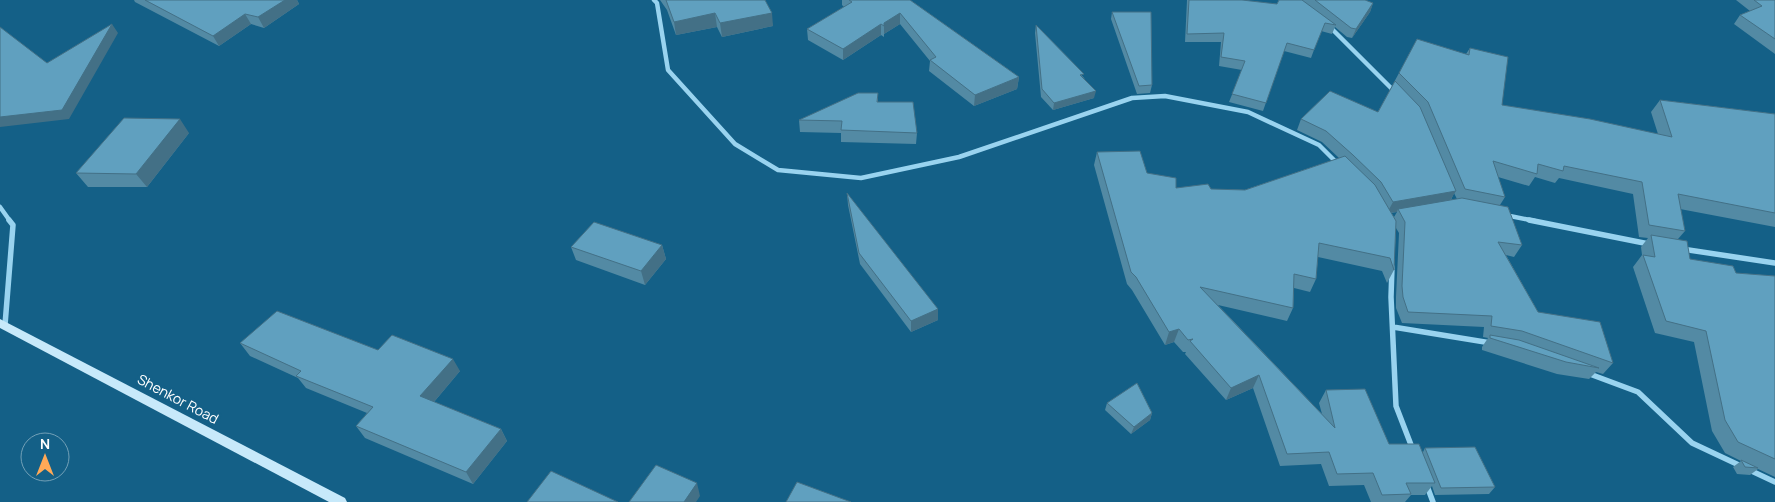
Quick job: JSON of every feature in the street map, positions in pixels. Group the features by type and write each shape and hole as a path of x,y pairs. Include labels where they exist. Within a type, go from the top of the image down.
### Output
{"main road":[{"name":"Shenkor Road","path":"2,324 341,502"}],"street":[{"path":"654,0 657,3 668,70 735,144 778,170 861,178 959,157 1132,98 1165,96 1248,112 1319,145 1345,170"},
{"path":"1323,21 1337,32 1398,95"},
{"path":"0,207 13,225 2,324"},
{"path":"1502,214 1652,244"},
{"path":"1671,248 1775,263"},
{"path":"1393,260 1396,406 1416,458"},
{"path":"1393,327 1494,344"},
{"path":"1584,372 1638,392 1692,443 1775,482"},
{"path":"1423,476 1433,502"}],"building":[{"path":"145,0 285,0 258,17 245,14 213,36"},
{"path":"666,0 765,0 772,13 720,23 715,13 674,22"},
{"path":"849,0 910,0 1019,77 975,95 930,60 936,57 900,13 884,23 884,26 881,24 843,49 807,29 852,2"},
{"path":"1189,0 1242,0 1277,4 1279,0 1302,0 1336,25 1325,23 1314,50 1287,43 1266,103 1232,94 1245,61 1221,57 1224,33 1187,34"},
{"path":"1315,0 1365,0 1373,3 1356,29 1351,28"},
{"path":"1754,0 1775,0 1775,39 1740,15 1762,6"},
{"path":"1112,12 1151,12 1152,85 1139,86"},
{"path":"112,24 62,110 0,117 0,27 47,63"},
{"path":"1036,25 1084,74 1080,75 1096,91 1054,103 1042,89"},
{"path":"1417,39 1469,55 1470,48 1508,57 1502,105 1590,119 1672,137 1660,100 1775,114 1775,213 1678,194 1685,231 1649,225 1642,182 1564,166 1563,171 1538,164 1537,174 1493,161 1505,197 1465,189 1428,102 1399,73"},
{"path":"1395,81 1420,107 1456,191 1393,202 1381,182 1353,155 1326,131 1301,119 1330,91 1378,112"},
{"path":"858,93 878,93 877,102 913,102 917,133 841,130 842,121 799,120"},
{"path":"124,118 180,119 136,174 76,173"},
{"path":"1140,151 1147,173 1176,178 1176,188 1208,184 1211,189 1245,190 1345,156 1375,185 1396,221 1394,270 1390,258 1319,243 1316,279 1294,274 1293,308 1200,287 1335,428 1326,390 1365,389 1389,444 1419,444 1435,483 1406,483 1411,494 1382,495 1373,473 1337,474 1329,452 1287,454 1259,375 1231,388 1190,341 1193,339 1188,340 1179,329 1169,332 1136,277 1131,272 1097,152"},
{"path":"847,193 938,309 911,321 859,253"},
{"path":"1462,198 1508,207 1522,245 1498,242 1538,312 1600,322 1613,363 1522,331 1491,326 1492,316 1408,312 1402,286 1405,222 1398,209"},
{"path":"594,222 662,245 641,271 571,247"},
{"path":"1651,235 1687,241 1690,259 1733,266 1736,273 1775,276 1775,459 1738,442 1725,420 1706,331 1666,321 1643,255 1655,257"},
{"path":"277,311 378,350 392,335 453,359 420,396 501,429 466,472 356,426 373,407 296,376 301,371 240,343"},
{"path":"1490,335 1519,340 1599,368 1566,362 1490,338"},
{"path":"1137,383 1152,413 1134,427 1107,403"},
{"path":"1475,447 1495,487 1441,488 1425,448"},
{"path":"1741,460 1758,468 1745,467"},
{"path":"656,465 697,483 684,502 629,502"},
{"path":"551,471 618,502 527,502"},
{"path":"797,482 851,502 786,502"}]}
